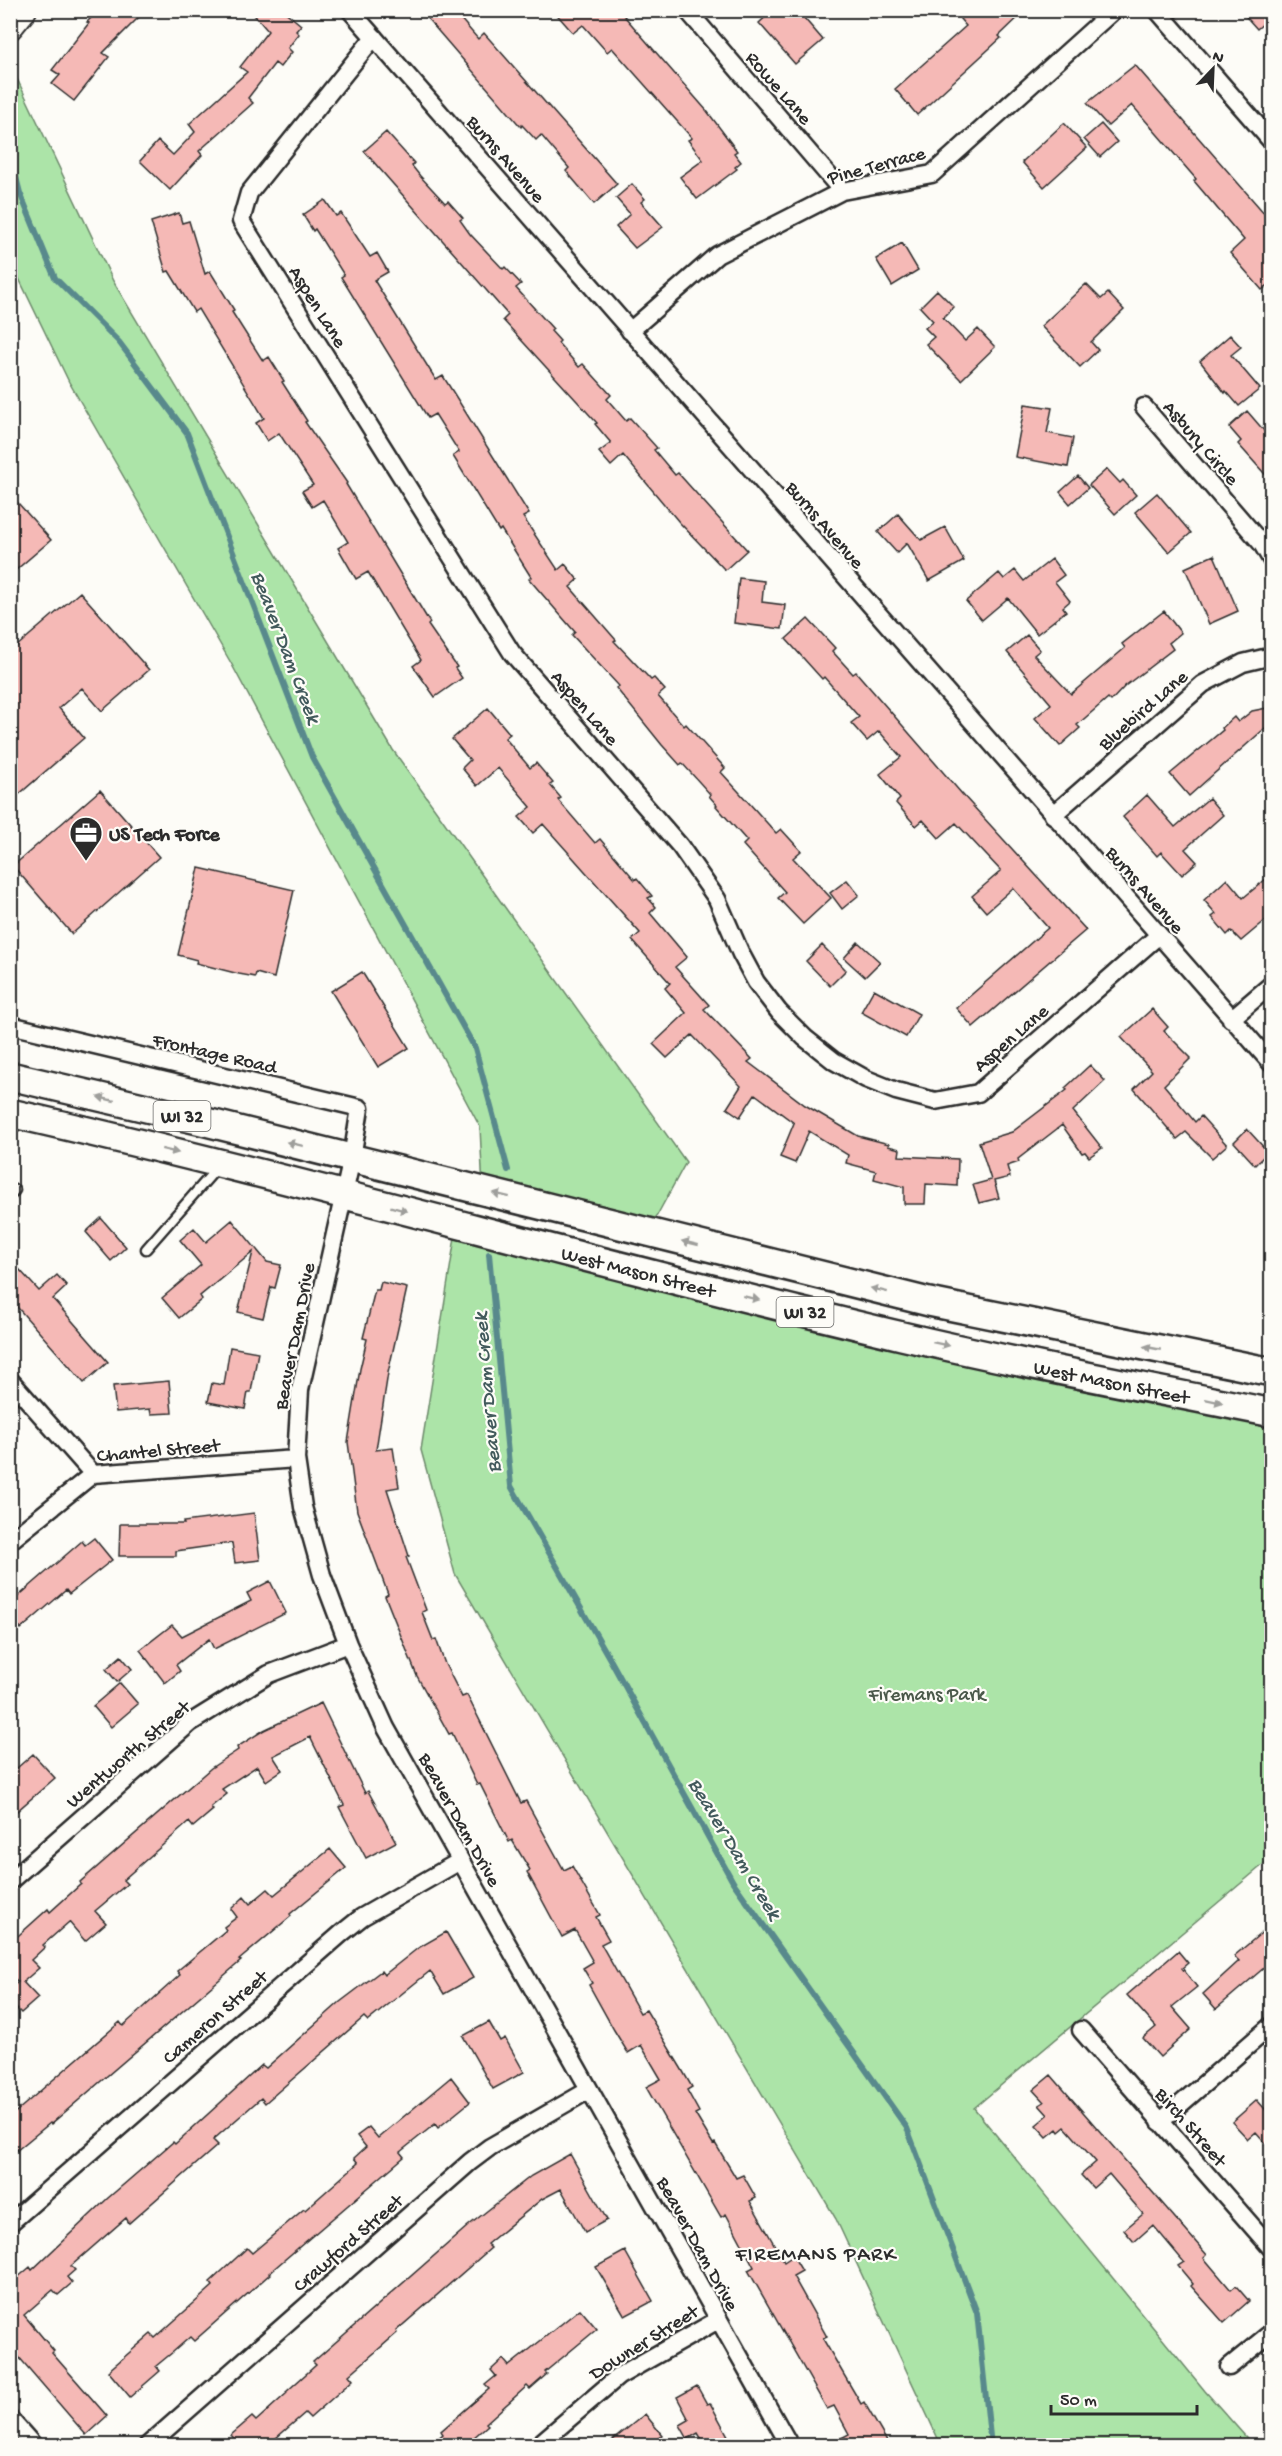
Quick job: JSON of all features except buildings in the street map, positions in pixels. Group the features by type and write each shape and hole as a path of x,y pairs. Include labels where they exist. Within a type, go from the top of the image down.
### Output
{"main road":[{"name":"West Mason Street","path":"10,1076 352,1158 929,1302 1272,1372"},
{"name":"West Mason Street","path":"10,1113 343,1193 457,1225 903,1336 1272,1413"}],"street":[{"path":"10,27 24,10"},
{"name":"Burns Avenue","path":"350,10 1272,1064"},
{"name":"Pine Terrace","path":"630,331 717,255 842,191 932,174 1114,10"},
{"path":"1157,10 1272,141"},
{"name":"Rowe Lane","path":"694,13 842,191"},
{"name":"Aspen Lane","path":"374,37 249,193 241,221 512,653 680,846 717,898 741,954 756,982 778,1012 834,1061 866,1079 896,1091 934,1101 978,1093 1159,935"},
{"name":"Asbury Circle","path":"1144,407 1263,544 1272,561"},
{"name":"Bluebird Lane","path":"1053,815 1203,684 1242,663 1272,656"},
{"path":"1231,1019 1272,984"},
{"name":"Frontage Road","path":"10,1026 360,1108 352,1158"},
{"name":"Beaver Dam Drive","path":"352,1158 300,1390 296,1459 303,1507 322,1575 348,1644 386,1728 790,2445"},
{"path":"10,1380 93,1474"},
{"name":"Chantel Street","path":"10,1540 93,1474 296,1459"},
{"name":"Wentworth Street","path":"10,1881 190,1723 269,1674 348,1644"},
{"name":"Cameron Street","path":"10,2223 342,1933 362,1917 460,1861"},
{"path":"1160,2122 1272,2025"},
{"name":"Birch Street","path":"1081,2030 1272,2249"},
{"name":"Crawford Street","path":"147,2445 470,2162 490,2147 589,2090"},
{"name":"Downer Street","path":"537,2445 619,2376 718,2320"},
{"path":"1229,2367 1272,2331"},
{"path":"10,2419 34,2445"}],"lane":[{"path":"146,1249 222,1163"}],"green space":[{"path":"10,64 113,281 393,750 686,1162 648,1232 483,1191 480,1127 231,663 69,382 11,262"},
{"name":"Firemans Park","path":"457,1225 1271,1413 1271,1858 974,2108 1205,2391 1253,2445 941,2445 836,2219 455,1574 421,1450"}],"waterway":[{"name":"Beaver Dam Creek","path":"10,154 20,193 55,278 119,342 187,433 312,757 475,1048 508,1170"},
{"name":"Beaver Dam Creek","path":"489,1254 511,1486 733,1882 907,2128 977,2313 991,2446"}],"place":[{"name":"US Tech Force","path":"86,862"}],"district":[{"name":"FIREMANS PARK","path":"816,2253"}]}
